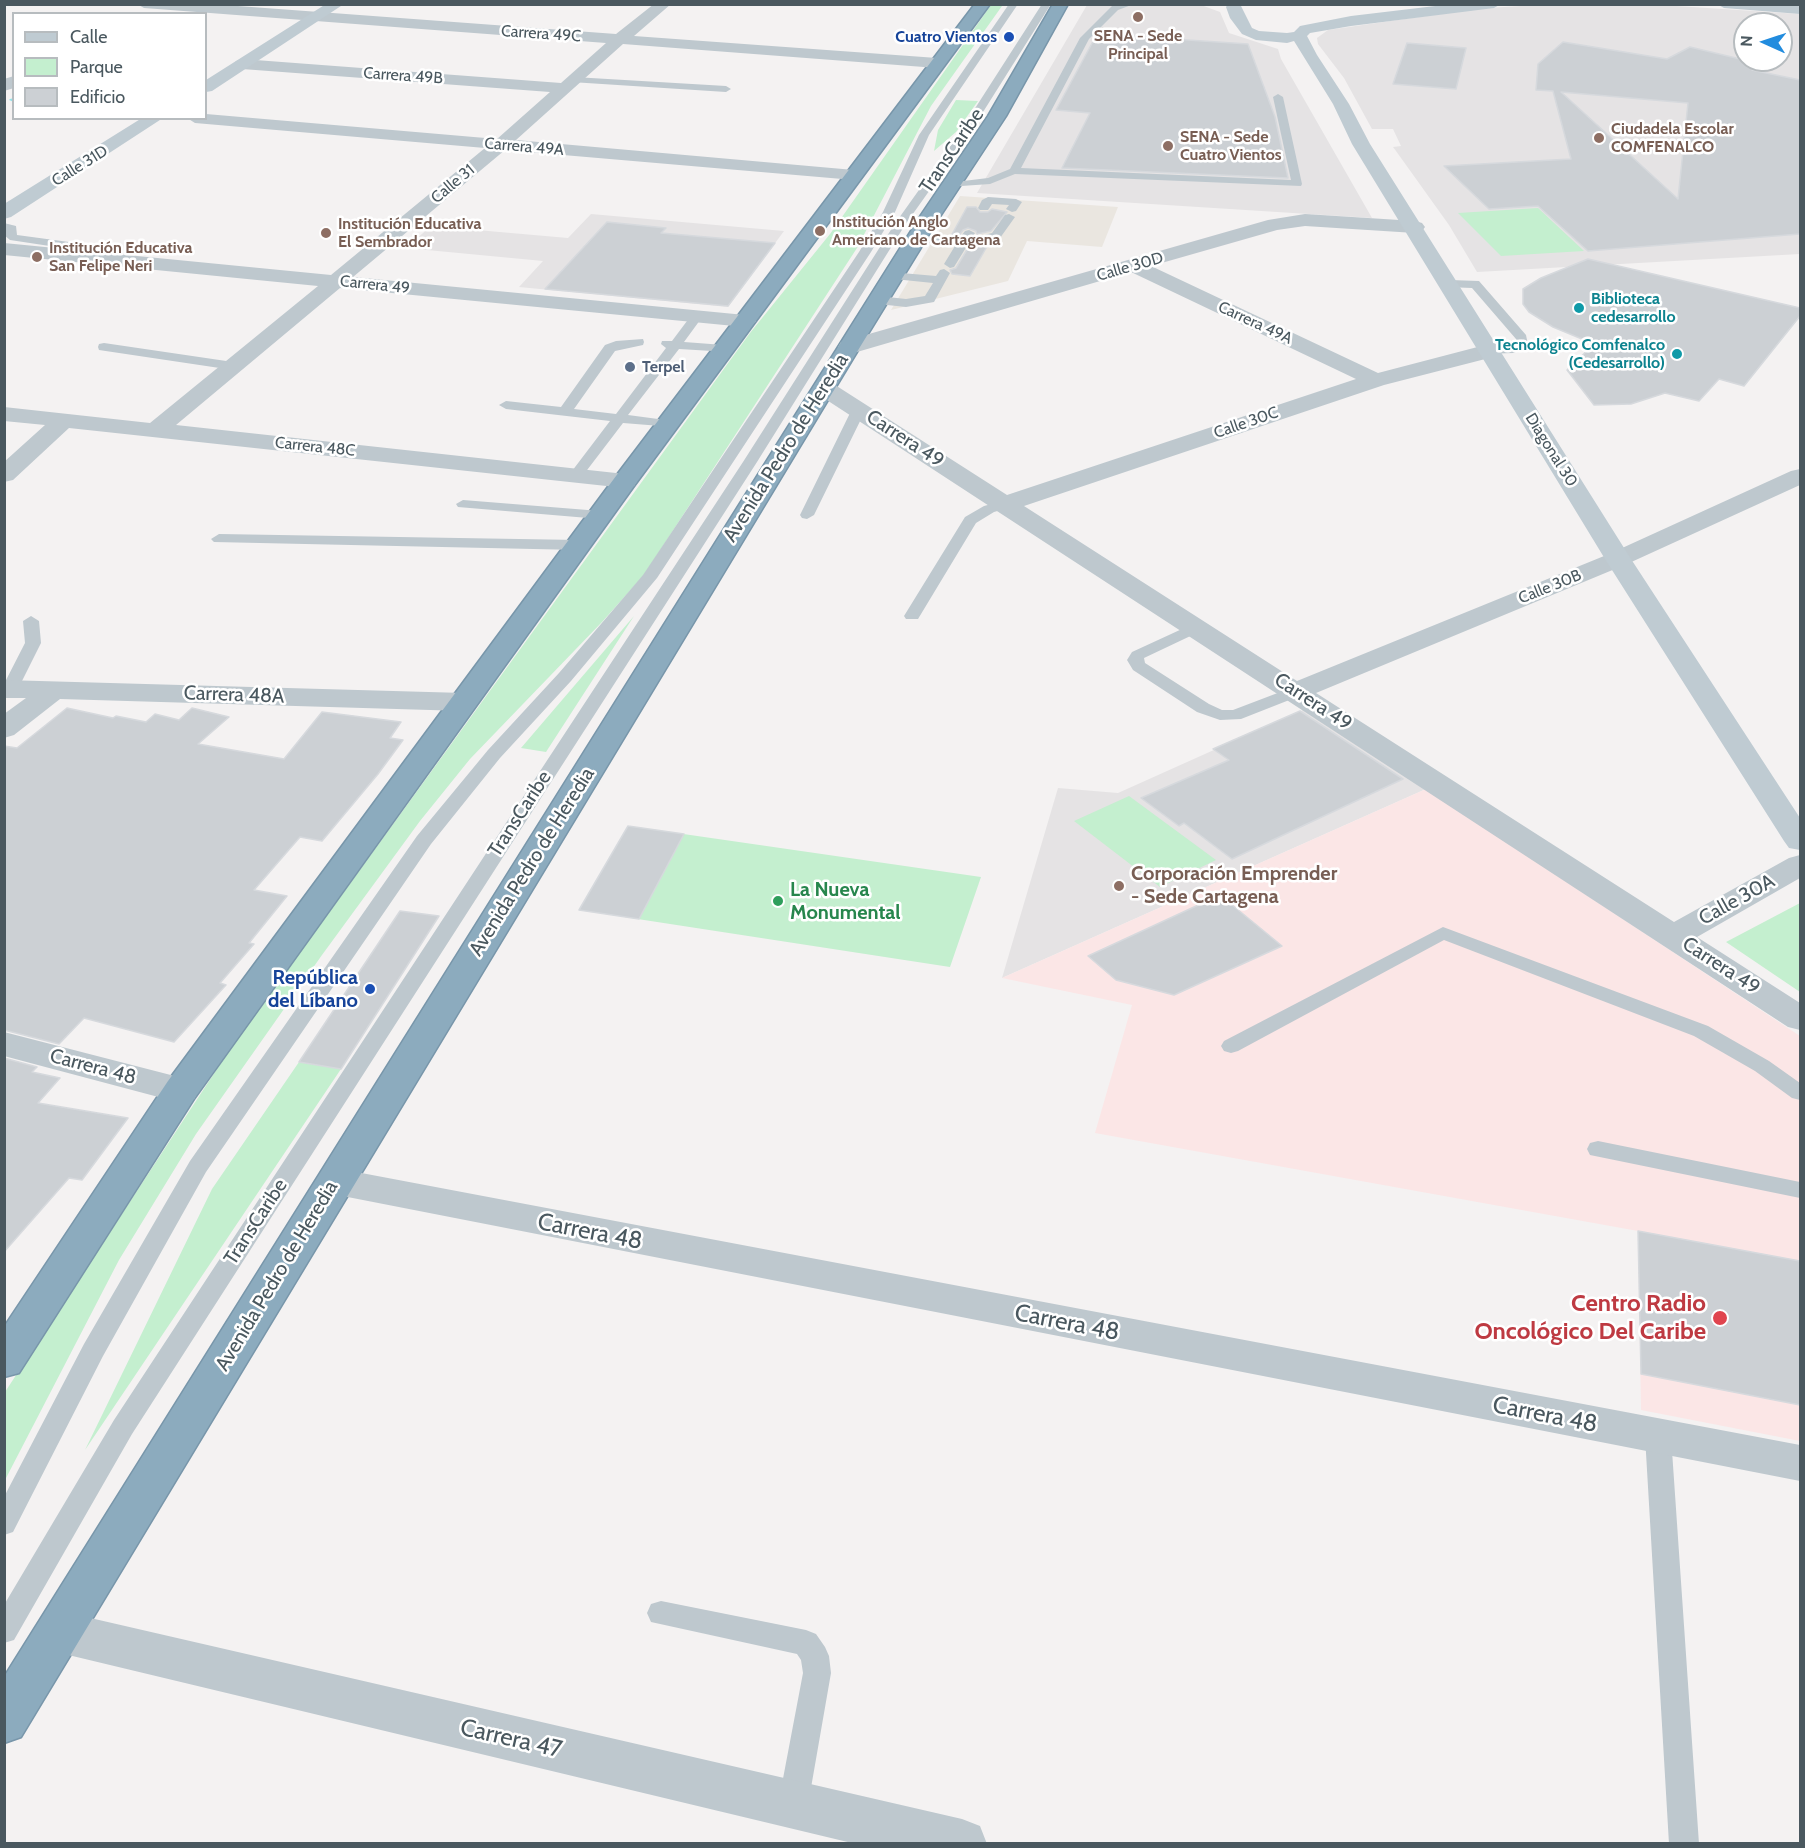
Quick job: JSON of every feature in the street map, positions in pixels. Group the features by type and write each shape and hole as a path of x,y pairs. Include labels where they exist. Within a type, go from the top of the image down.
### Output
{"highway":[{"path":"4,1361 181,1090 625,481 983,4"},
{"name":"Avenida Pedro de Heredia","path":"4,1721 849,347 951,184 998,116 1061,4"}],"street":[{"name":"Carrera 49C","path":"144,4 938,63"},
{"path":"207,86 337,4"},
{"name":"Calle 31","path":"156,430 337,282 664,4"},
{"path":"1232,6 1238,18 1256,22 1351,21 1494,4"},
{"path":"1724,4 1800,10"},
{"path":"1279,21 1298,25 1304,40"},
{"path":"1251,22 1251,33 1271,38 1304,40 1351,21"},
{"name":"Diagonal 30","path":"1304,40 1361,144 1415,227 1489,351 1618,559 1800,841"},
{"name":"Carrera 49B","path":"242,64 569,84"},
{"name":"Carrera 49A","path":"207,119 854,174"},
{"name":"Calle 31D","path":"4,213 152,120"},
{"name":"Calle 30D","path":"849,347 1289,221 1358,222 1415,227"},
{"name":"Carrera 49","path":"4,249 745,321"},
{"name":"Carrera 49A","path":"1134,266 1376,380"},
{"name":"Calle 30C","path":"1006,504 1376,380 1489,351"},
{"name":"Carrera 49","path":"824,388 1800,1019"},
{"name":"Carrera 48C","path":"4,414 625,481"},
{"path":"4,475 64,420"},
{"name":"Calle 30B","path":"1296,692 1618,559 1800,476"},
{"name":"Carrera 48A","path":"7,689 464,702"},
{"path":"4,729 54,690"},
{"name":"Calle 30A","path":"1674,936 1800,865"},
{"name":"Carrera 48","path":"4,1044 181,1090"},
{"name":"Carrera 48","path":"335,1182 1800,1462"},
{"name":"Carrera 47","path":"60,1632 962,1844"}],"lane":[{"name":"TransCaribe","path":"4,1524 93,1351 198,1167 424,840 494,754 586,653 649,578 865,252 889,212 924,135 1014,4"},
{"name":"TransCaribe","path":"4,1631 123,1427 744,472 900,225 961,139 1047,4"},
{"path":"1014,171 1084,38 1115,8 1130,4"},
{"path":"569,84 726,89"},
{"path":"951,184 990,181 1014,171 1297,183 1278,97"},
{"path":"917,238 963,243 996,236 1016,202 988,200 984,208"},
{"path":"4,226 12,228 10,235 14,238 69,245 70,247 63,255"},
{"path":"886,288 906,303 930,299 971,228"},
{"path":"886,288 945,272"},
{"path":"1450,285 1475,284 1482,289 1522,338 1522,345 1513,350 1489,351"},
{"path":"576,475 619,419 670,344 697,316"},
{"path":"565,412 610,348 638,342"},
{"path":"670,344 724,349"},
{"path":"104,347 233,366"},
{"path":"506,405 668,424"},
{"path":"807,515 859,409"},
{"path":"463,504 600,515"},
{"path":"912,616 970,520 989,509 1006,504"},
{"path":"219,539 579,545"},
{"path":"7,689 20,672 33,644 31,621"},
{"path":"1195,628 1138,655 1135,660 1139,666 1194,702 1220,715 1235,715 1296,692"},
{"path":"1231,1046 1443,933 1701,1031 1762,1066 1800,1094"},
{"path":"1598,1149 1800,1190"},
{"path":"1658,1436 1684,1844"},
{"path":"661,1613 806,1642 815,1656 817,1673 793,1805"}],"shaded area":[{"name":"Ciudadela Escolar COMFENALCO","path":"1555,4 1661,5 1769,12 1733,12 1733,72 1793,72 1793,14 1800,14 1800,254 1477,272 1449,225 1393,147 1401,146 1393,129 1372,129 1344,78 1318,44 1317,38 1328,30 1487,8"},
{"name":"SENA - Sede Cuatro Vientos","path":"1087,5 1201,5 1220,12 1229,33 1278,49 1281,59 1372,218 977,193"},
{"path":"960,196 1118,207 1102,247 1027,241 1008,281 891,310"},
{"path":"591,214 784,231 728,307 519,287 543,261 406,248 431,226 568,238"},
{"name":"Corporación Emprender - Sede Cartagena","path":"1303,710 1426,789 1002,978 1058,788 1118,793"},
{"path":"1426,789 1800,1036 1800,1441 1641,1410 1638,1231 1095,1133 1132,1005 1002,978"}],"green space":[{"path":"991,5 1002,6 931,106 857,248 644,575 470,759 420,821 196,1134 119,1260 5,1480 5,1392 234,1043 750,333 830,234"},
{"path":"956,100 978,101 956,132 934,151 938,130"},
{"path":"1538,208 1584,251 1501,256 1458,213"},
{"path":"634,616 546,752 521,748"},
{"path":"1129,796 1216,860 1160,887 1074,821"},
{"name":"La Nueva Monumental","path":"628,826 981,877 950,967 579,910"},
{"path":"1800,903 1800,992 1726,942"},
{"path":"299,1062 341,1069 85,1450 212,1189"}],"building":[{"path":"1097,34 1248,44 1275,117 1288,178 1062,168 1090,113 1056,110"},
{"path":"1563,42 1667,59 1690,47 1733,57 1733,72 1762,72 1800,80 1800,234 1588,251 1538,206 1489,209 1444,166 1571,159 1553,91 1536,90 1538,64","holes":["1561,92 1688,103 1678,199"]},
{"path":"1407,43 1466,48 1456,89 1393,84"},
{"path":"967,207 976,207 980,212 988,212 992,209 1007,212 991,231 977,234 976,231 968,228 963,230 958,237 951,236"},
{"path":"607,222 666,228 661,233 775,243 728,306 545,289"},
{"path":"989,243 970,276 952,274 950,270 956,268 968,248"},
{"name":"Tecnológico Comfenalco (Cedesarrollo)","path":"1588,259 1800,308 1800,316 1744,386 1719,379 1699,401 1665,393 1631,404 1594,405 1567,370 1594,344 1553,327 1529,312 1523,304 1523,289 1541,278"},
{"path":"67,708 113,718 116,716 146,722 155,714 179,720 192,708 229,717 198,744 284,759 322,712 401,722 390,738 403,740 322,841 300,837 254,890 287,896 249,943 254,944 220,983 226,985 174,1042 84,1018 59,1044 4,1030 4,746 17,748"},
{"path":"1300,711 1403,779 1232,859 1184,823 1179,826 1141,798 1229,760 1213,749"},
{"path":"628,826 684,834 639,919 579,910"},
{"path":"1220,895 1282,946 1174,995 1116,980 1088,956"},
{"name":"República del Líbano","path":"400,911 439,916 341,1069 299,1062"},
{"path":"4,1058 37,1067 32,1072 60,1078 38,1103 128,1118 82,1180 69,1178 4,1252"},
{"name":"Centro Radio Oncológico Del Caribe","path":"1638,1231 1800,1261 1800,1405 1641,1374"}],"place":[{"name":"SENA - Sede Principal","path":"1138,17"},
{"name":"Cuatro Vientos","path":"1009,37"},
{"name":"Ciudadela Escolar COMFENALCO","path":"1599,138"},
{"name":"SENA - Sede Cuatro Vientos","path":"1168,146"},
{"name":"Institución Anglo Americano de Cartagena","path":"820,231"},
{"name":"Institución Educativa El Sembrador","path":"326,233"},
{"name":"Institución Educativa San Felipe Neri","path":"37,257"},
{"name":"Biblioteca cedesarrollo","path":"1579,308"},
{"name":"Tecnológico Comfenalco (Cedesarrollo)","path":"1677,354"},
{"name":"Terpel","path":"630,367"},
{"name":"Corporación Emprender - Sede Cartagena","path":"1119,886"},
{"name":"La Nueva Monumental","path":"778,901"},
{"name":"República del Líbano","path":"370,989"},
{"name":"Centro Radio Oncológico Del Caribe","path":"1720,1318"}]}
